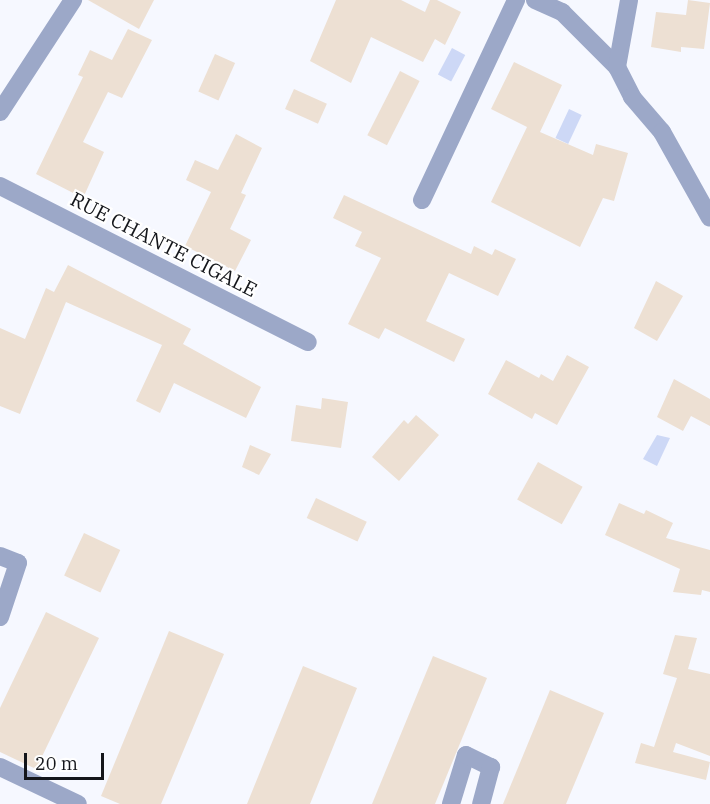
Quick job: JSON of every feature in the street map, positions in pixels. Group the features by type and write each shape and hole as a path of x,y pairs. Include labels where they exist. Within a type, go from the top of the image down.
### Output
{"street":[{"path":"0,112 73,0"},
{"path":"422,200 516,0"},
{"path":"535,0 562,12 617,67 632,97 662,132 710,218"},
{"path":"617,67 629,0"},
{"name":"RUE CHANTE CIGALE","path":"0,186 308,342"},
{"path":"0,556 18,563 0,617"},
{"path":"451,804 466,755 491,767 481,804"},
{"path":"0,767 78,804"}],"water":[{"path":"452,48 465,55 451,82 438,74"},
{"path":"569,109 582,115 568,144 555,138"},
{"path":"657,435 670,438 657,466 643,459"}],"building":[{"path":"88,0 154,0 139,29"},
{"path":"336,0 401,0 425,12 430,0 437,0 461,12 445,45 435,39 423,62 371,37 351,83 310,61"},
{"path":"688,0 710,3 704,49 681,47 681,52 651,47 656,12 686,15"},
{"path":"128,29 152,40 122,98 108,92 83,142 104,152 83,198 36,174 83,77 78,75 90,50 112,60"},
{"path":"215,54 235,63 218,100 198,91"},
{"path":"514,62 562,85 540,132 593,155 596,144 628,153 614,201 603,198 580,247 491,202 527,127 491,109"},
{"path":"400,71 420,81 387,145 367,135"},
{"path":"294,89 327,104 318,124 285,109"},
{"path":"236,134 262,148 241,193 246,195 230,229 251,240 235,271 185,246 211,192 186,180 195,160 218,170"},
{"path":"344,195 471,254 474,246 492,255 495,249 516,259 498,296 449,273 426,321 465,339 454,362 385,328 379,339 348,324 381,258 355,246 362,232 333,218"},
{"path":"68,265 191,329 183,344 261,387 246,418 174,383 160,413 136,401 162,345 66,302 20,414 0,406 0,328 25,339 46,288 54,292"},
{"path":"656,281 683,296 657,341 634,328"},
{"path":"567,355 589,367 557,425 535,413 532,419 488,394 506,360 539,378 541,374 553,381"},
{"path":"674,379 710,399 710,426 691,416 683,431 657,417"},
{"path":"322,398 348,402 341,448 291,441 296,405 321,409"},
{"path":"416,415 439,435 399,481 372,457 404,420 408,424"},
{"path":"250,445 271,454 259,475 242,467"},
{"path":"538,462 583,487 562,524 517,500"},
{"path":"316,498 367,522 357,542 307,518"},
{"path":"619,503 644,514 646,510 673,523 666,538 710,550 710,592 702,590 701,595 673,592 680,569 605,535"},
{"path":"84,533 120,550 100,593 64,576"},
{"path":"46,612 99,638 36,769 0,752 0,708"},
{"path":"169,631 224,654 161,804 120,804 101,796"},
{"path":"675,635 697,638 688,669 710,674 710,756 676,743 673,752 710,762 706,780 635,763 641,743 654,747 677,678 663,674"},
{"path":"433,656 487,678 435,804 372,804"},
{"path":"303,666 357,688 310,804 247,804"},
{"path":"550,690 604,713 566,804 503,804"}]}
